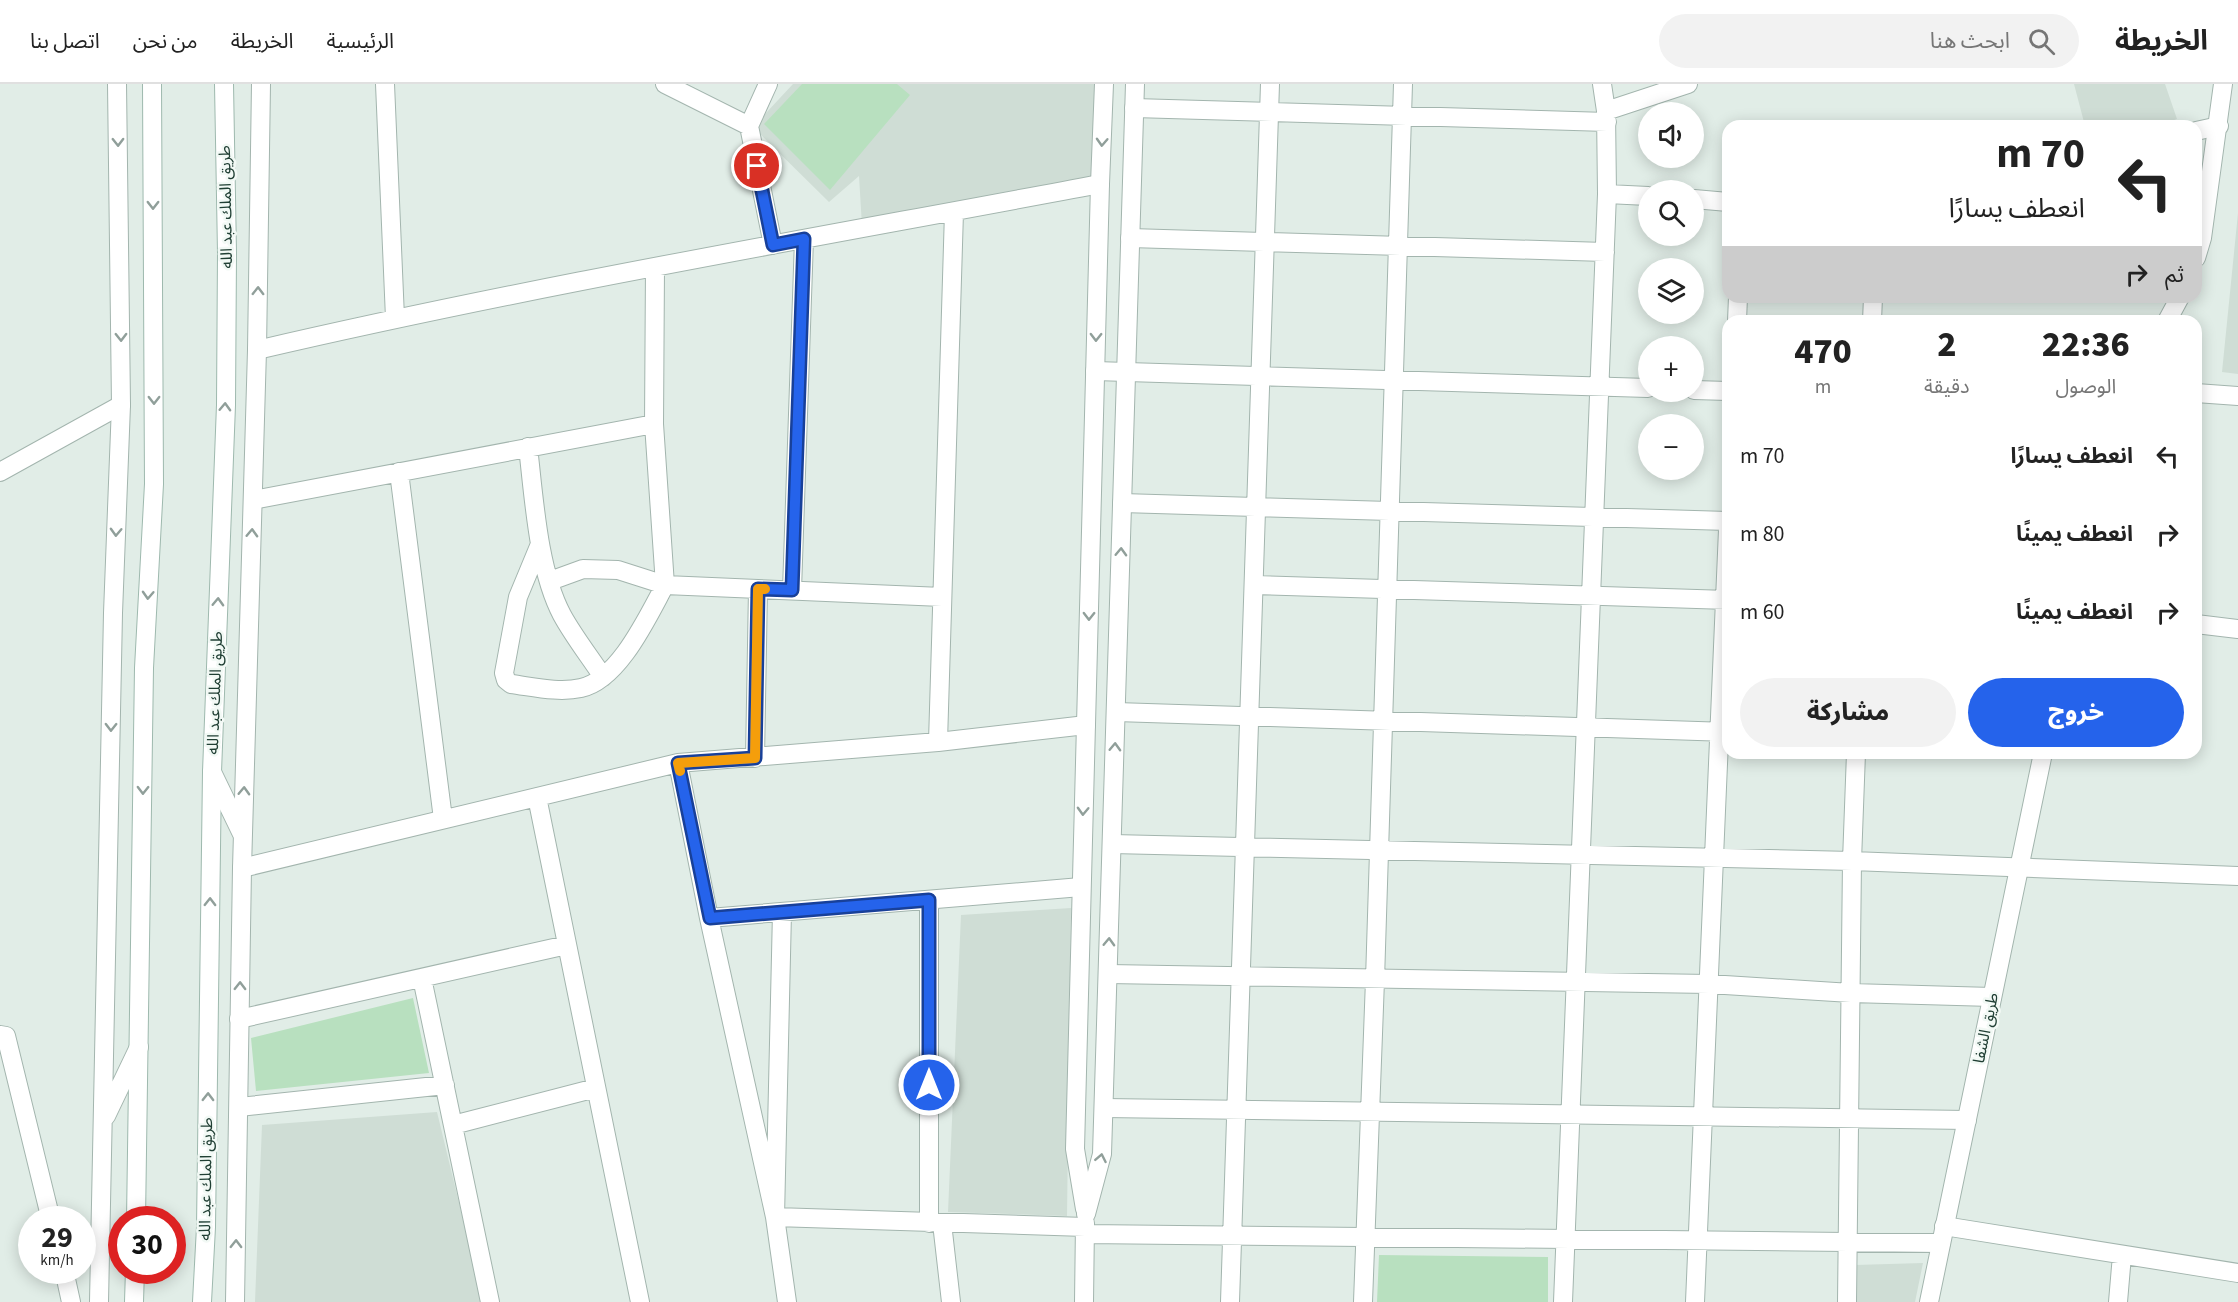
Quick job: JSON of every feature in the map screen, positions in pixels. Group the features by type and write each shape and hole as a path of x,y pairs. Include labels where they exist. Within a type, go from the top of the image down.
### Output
{"street":[{"path":"99,1302 112,624 122,405 117,84"},
{"path":"136,1206 144,668 154,484 152,84"},
{"name":"طريق الملك عبد الله","path":"202,1302 206,1227 212,772 226,405 227,253 224,84"},
{"path":"234,1302 242,868 257,350 261,84"},
{"path":"385,84 394,318"},
{"path":"665,84 749,126"},
{"path":"768,84 749,126 773,245"},
{"path":"1084,1302 1085,1225 1075,1149 1104,84"},
{"path":"1085,1225 1102,1154 1135,84"},
{"path":"1230,1302 1270,84"},
{"path":"1363,1302 1403,84"},
{"path":"1563,1302 1607,194 1606,116 1602,84"},
{"path":"1134,108 1402,116 1606,116 1688,84"},
{"path":"2202,238 2223,84"},
{"path":"2202,130 2219,126"},
{"path":"257,350 394,318 1100,184"},
{"path":"1607,194 1638,196"},
{"path":"1704,200 1722,201"},
{"path":"938,742 954,212"},
{"path":"1130,238 1605,252"},
{"path":"792,590 804,239"},
{"path":"540,544 518,597 504,673 506,680 511,684 555,690 583,688 603,677 635,642 665,585 654,423 655,267"},
{"path":"1095,371 1638,388"},
{"path":"1704,390 1722,391"},
{"path":"2202,393 2238,396"},
{"path":"0,472 122,405"},
{"path":"253,500 654,423"},
{"path":"528,447 540,544 550,581 561,614 603,677"},
{"path":"399,472 443,819"},
{"path":"1122,503 1722,521"},
{"path":"550,581 583,569 618,570 665,585 942,597"},
{"path":"1254,585 1722,600"},
{"path":"755,758 758,589"},
{"path":"2202,625 2238,629"},
{"path":"1116,712 1722,731"},
{"path":"242,868 678,763 938,742 1086,725"},
{"path":"1695,1302 1714,858 1722,756"},
{"path":"1848,1302 1852,861 1856,759"},
{"name":"طريق الشفا","path":"1929,1302 2042,759"},
{"path":"678,763 775,1217 787,1302"},
{"path":"212,772 243,836"},
{"path":"537,797 640,1302"},
{"path":"1112,844 1852,861 2238,876"},
{"path":"710,918 1081,887"},
{"path":"929,900 936,1223 951,1302"},
{"path":"775,1217 782,912"},
{"path":"239,1019 567,945"},
{"path":"1108,974 1708,984 1851,993 1992,997"},
{"path":"422,978 490,1302"},
{"path":"0,1035 6,1036 48,1206"},
{"path":"103,1123 140,1045"},
{"path":"239,1107 445,1084"},
{"path":"453,1125 596,1088"},
{"path":"1104,1108 1967,1120"},
{"path":"775,1217 936,1223 1085,1225 1232,1236 1848,1242 1943,1234 2122,1255 2238,1273"},
{"path":"2118,1302 2122,1255"},
{"path":"67,1284 71,1302"},
{"path":"134,1302 135,1284"}],"shaded area":[{"path":"793,84 1095,84 1092,176 862,226 859,176 829,202 753,127"},
{"path":"2074,84 2165,84 2177,119 2174,120 2083,120"},
{"path":"2238,213 2238,374 2222,372"},
{"path":"1071,908 1067,1216 948,1212 961,915"},
{"path":"437,1112 483,1302 255,1302 262,1125"},
{"path":"1923,1263 1915,1302 1853,1302 1855,1265"}],"green space":[{"path":"802,84 897,84 910,95 830,190 764,124"},
{"path":"413,998 429,1073 256,1091 251,1038"},
{"path":"1379,1255 1548,1257 1548,1302 1377,1302"}],"slow traffic":[{"path":"680,771 678,763 755,758 758,589 765,589"}],"route":[{"path":"757,166 773,245 804,239 792,590 758,589 755,758 678,763 710,918 929,900 929,1085"}]}
